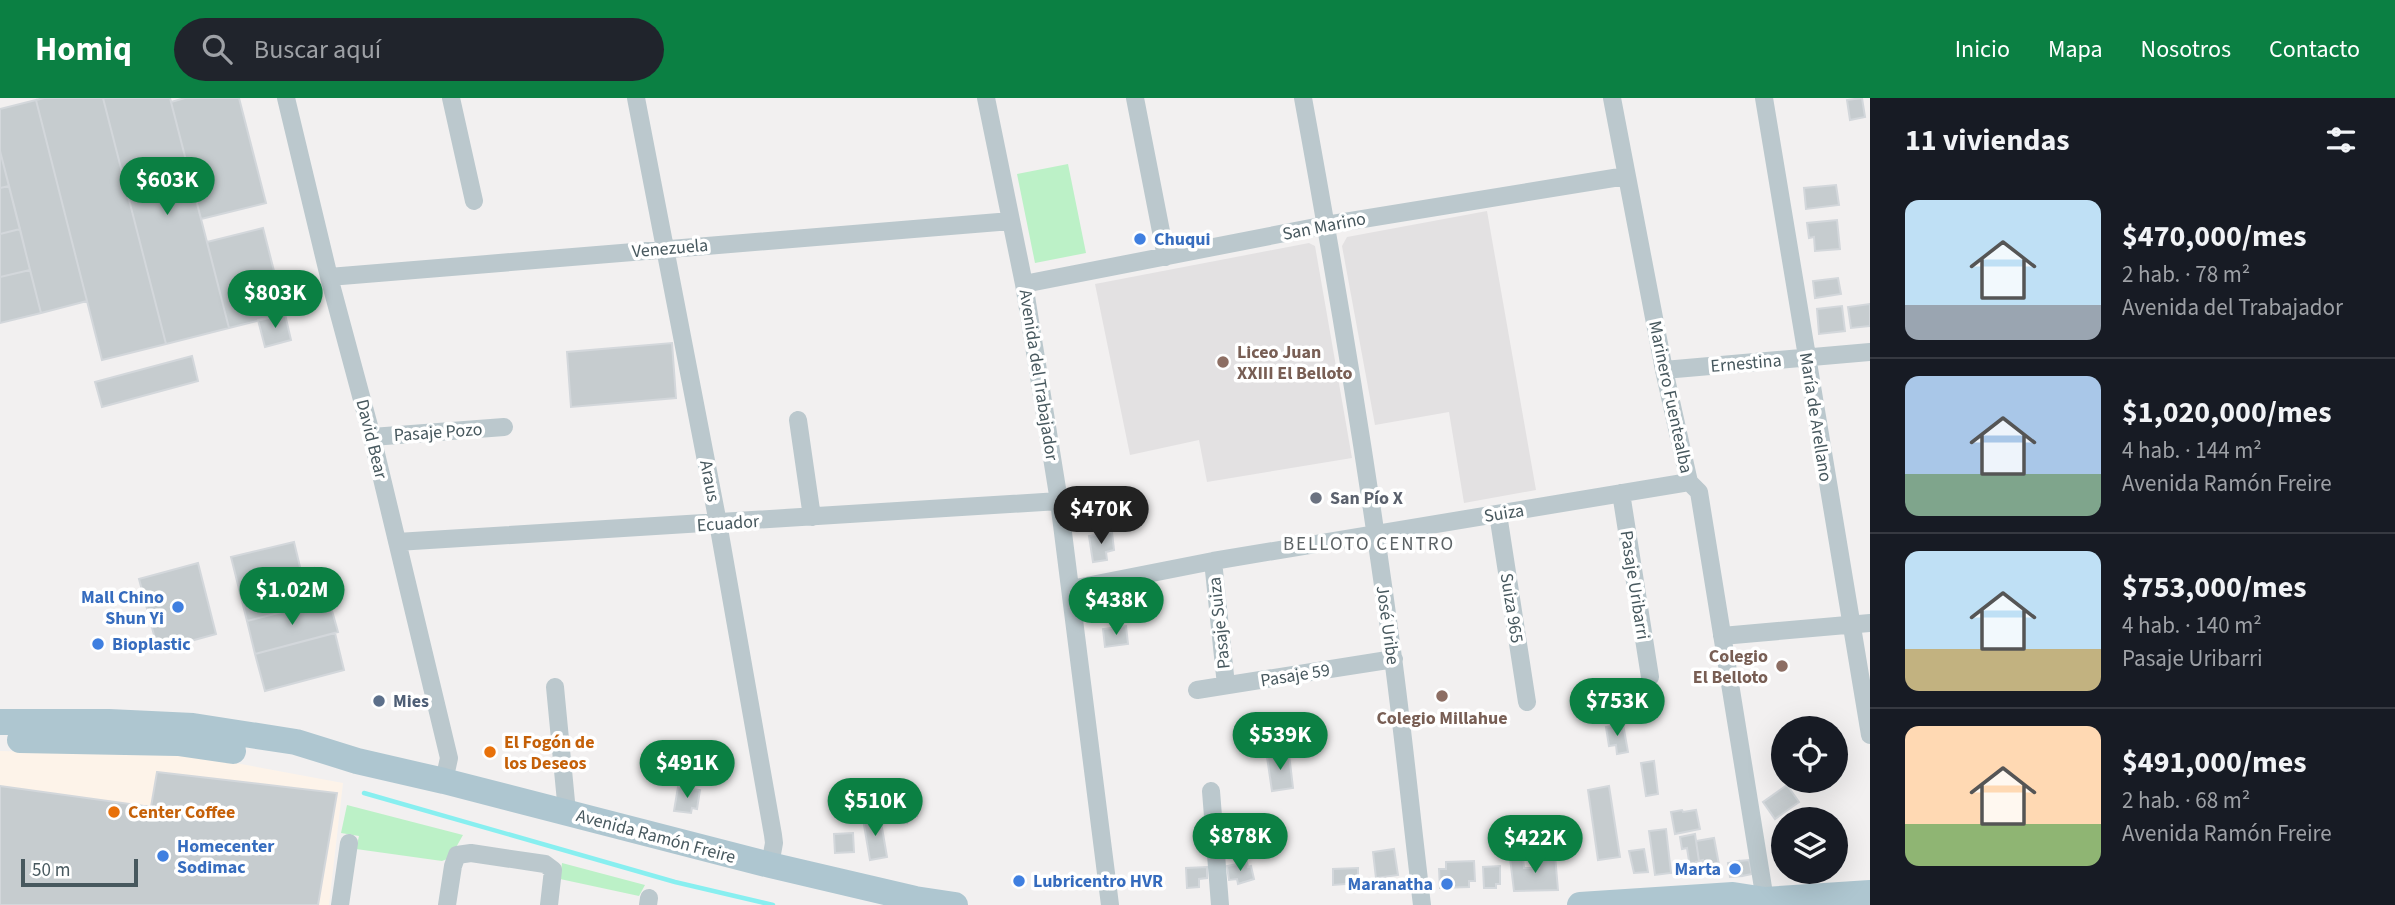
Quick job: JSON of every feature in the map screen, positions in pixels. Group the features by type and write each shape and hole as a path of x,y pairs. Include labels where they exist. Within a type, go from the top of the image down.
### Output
{"main road":[{"name":"Avenida Ramón Freire","path":"0,722 109,722 193,726 296,742 357,761 770,865 915,899 956,905"},
{"name":"Avenida Ramón Freire","path":"0,741 178,743 295,760 357,761"},
{"path":"1580,905 1720,895 1751,902 1870,893"}],"street":[{"name":"David Bear","path":"286,98 372,437 449,758 444,781"},
{"path":"451,98 474,201"},
{"name":"Araus","path":"636,98 718,523 773,835 770,865"},
{"name":"Avenida del Trabajador","path":"986,98 1024,284 1059,501 1110,905"},
{"path":"1135,98 1167,257"},
{"name":"José Uribe","path":"1303,98 1376,533 1394,659 1422,905"},
{"name":"Marinero Fuentealba","path":"1612,98 1664,370 1689,482 1699,492 1722,636 1751,902"},
{"name":"María de Arellano","path":"1764,98 1870,735"},
{"name":"San Marino","path":"1024,284 1326,225 1626,176"},
{"name":"Venezuela","path":"330,277 1011,221"},
{"name":"Ernestina","path":"1664,370 1870,352"},
{"path":"798,420 812,517"},
{"name":"Pasaje Pozo","path":"372,437 504,427"},
{"name":"Suiza","path":"1071,589 1213,561 1689,482"},
{"name":"Pasaje Uribarri","path":"1621,493 1650,677"},
{"name":"Ecuador","path":"397,542 1059,501"},
{"name":"Suiza 965","path":"1498,514 1527,702"},
{"name":"Pasaje Suiza","path":"1213,561 1226,685"},
{"path":"1722,636 1870,623"},
{"name":"Pasaje 59","path":"1197,690 1394,659"},
{"path":"555,687 566,812"},
{"path":"1211,791 1220,905"},
{"path":"340,905 349,843"},
{"path":"447,905 457,855 471,853 545,864 553,870 549,905"}],"shaded area":[{"path":"1487,211 1536,490 1464,503 1449,412 1375,425 1342,246 1347,237"},
{"name":"Liceo Juan XXIII El Belloto","path":"1309,243 1315,246 1352,458 1207,482 1199,440 1130,455 1095,284"},
{"name":"Homecenter Sodimac","path":"0,751 198,756 343,783 329,905 0,905"}],"green space":[{"path":"1068,164 1086,253 1035,263 1017,174"},
{"path":"347,805 463,835 450,858 442,861 356,849 359,836 341,833"},
{"path":"562,863 645,885 639,896 560,879"}],"building":[{"path":"103,98 166,344 102,360 36,100"},
{"path":"103,98 170,98 229,328 166,344"},
{"path":"185,98 239,98 266,203 201,219 171,102"},
{"path":"1862,98 1865,117 1850,120 1847,100"},
{"path":"36,100 87,301 41,313 0,151 0,109"},
{"path":"0,151 9,186 0,188"},
{"path":"1836,185 1839,205 1806,209 1804,188"},
{"path":"9,186 20,229 0,234 0,188"},
{"path":"1837,220 1840,249 1815,251 1814,237 1809,238 1807,223"},
{"path":"263,228 285,314 229,328 207,242"},
{"path":"20,229 30,270 0,277 0,234"},
{"path":"30,270 41,313 0,323 0,277"},
{"path":"1838,278 1841,294 1815,298 1813,281"},
{"path":"1870,304 1870,326 1851,328 1848,307"},
{"path":"1842,306 1845,331 1819,334 1817,309"},
{"path":"285,314 291,340 265,347 258,320"},
{"path":"672,343 676,398 571,407 567,352"},
{"path":"192,356 198,381 102,407 95,382"},
{"path":"1112,532 1114,550 1106,552 1107,560 1093,562 1089,536"},
{"path":"294,542 301,571 314,568 322,602 247,621 231,557"},
{"name":"Mall Chino Shun Yi","path":"198,563 216,634 158,650 139,579"},
{"path":"329,600 338,632 255,654 247,621"},
{"path":"1130,600 1133,618 1107,622 1104,604"},
{"path":"1126,626 1128,644 1105,647 1103,629"},
{"path":"335,633 344,670 265,691 255,654"},
{"path":"1623,724 1628,752 1617,754 1616,745 1609,746 1606,727"},
{"path":"1289,754 1293,788 1272,791 1267,757"},
{"path":"1654,761 1658,794 1646,796 1641,763"},
{"name":"Homecenter Sodimac","path":"157,772 337,793 318,905 0,905 0,786 151,807"},
{"path":"1609,786 1620,857 1598,860 1588,790"},
{"path":"678,787 700,790 697,809 692,808 691,813 674,811"},
{"path":"1776,793 1793,793 1799,802 1792,807 1771,807 1771,813 1763,802"},
{"path":"889,799 918,802 917,816 908,816 907,823 887,821"},
{"path":"1696,810 1700,829 1675,834 1671,812"},
{"path":"880,816 887,857 870,860 863,819"},
{"path":"1666,829 1671,873 1655,875 1649,831"},
{"path":"853,833 854,852 835,853 834,834"},
{"path":"1695,834 1698,873 1686,875 1684,862 1689,861 1687,848 1682,849 1680,837"},
{"path":"1714,838 1720,870 1705,873 1703,860 1699,861 1696,841"},
{"path":"1394,849 1398,875 1376,878 1373,852"},
{"path":"1644,849 1648,872 1634,873 1629,851"},
{"path":"1555,855 1558,890 1514,891 1510,858 1523,857 1524,868 1539,868 1538,856"},
{"path":"1749,860 1752,874 1742,876 1739,861"},
{"path":"1474,861 1475,881 1469,881 1469,887 1440,888 1439,869 1446,869 1446,862"},
{"name":"Marta","path":"1739,861 1742,876 1730,877 1728,863"},
{"path":"1247,862 1248,867 1251,866 1254,879 1238,884 1237,879 1229,880 1227,866"},
{"path":"1500,866 1500,884 1496,884 1496,888 1484,888 1483,867"},
{"path":"1207,867 1207,878 1199,879 1199,887 1187,888 1186,868"},
{"path":"1358,868 1358,883 1333,885 1333,869"}],"waterway":[{"path":"364,793 675,882 773,905"}],"place":[{"name":"Chuqui","path":"1140,239"},
{"name":"Liceo Juan XXIII El Belloto","path":"1223,362"},
{"name":"San Pío X","path":"1316,498"},
{"name":"Mall Chino Shun Yi","path":"178,607"},
{"name":"Bioplastic","path":"98,644"},
{"name":"Colegio El Belloto","path":"1782,666"},
{"name":"Colegio Millahue","path":"1442,696"},
{"name":"Mies","path":"379,701"},
{"name":"El Fogón de los Deseos","path":"490,752"},
{"name":"Center Coffee","path":"114,812"},
{"name":"Homecenter Sodimac","path":"163,856"},
{"name":"Marta","path":"1735,869"},
{"name":"Lubricentro HVR","path":"1019,881"},
{"name":"Maranatha","path":"1447,884"}],"district":[{"name":"BELLOTO CENTRO","path":"1369,543"}]}
